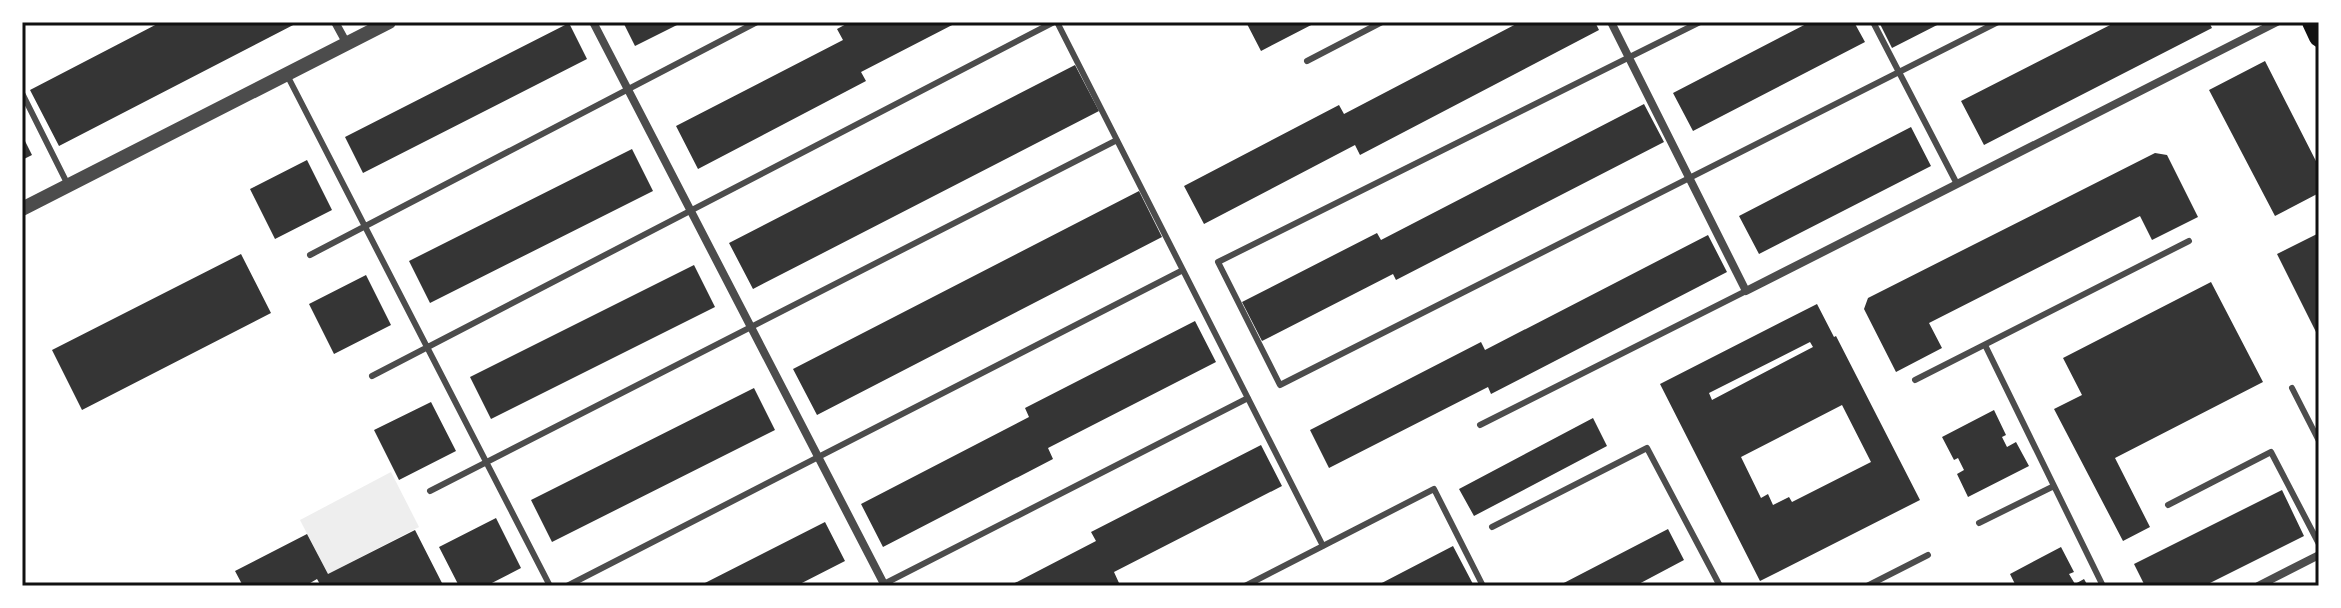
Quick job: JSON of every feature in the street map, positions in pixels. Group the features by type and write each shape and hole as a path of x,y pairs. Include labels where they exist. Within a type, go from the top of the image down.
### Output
{"main road":[{"path":"2312,22 2319,37"}],"street":[{"path":"335,22 347,44"},
{"path":"22,209 389,22"},
{"path":"593,22 883,585"},
{"path":"1611,22 1746,291 2277,22"},
{"path":"2258,586 2319,555"}],"lane":[{"path":"310,255 757,22"},
{"path":"372,376 1055,22 1323,546"},
{"path":"1307,61 1382,22"},
{"path":"1700,22 1218,262 1280,385 1998,22"},
{"path":"1873,22 1957,184"},
{"path":"287,75 550,586"},
{"path":"22,93 68,185"},
{"path":"430,491 1117,140"},
{"path":"1915,380 2189,241"},
{"path":"567,586 1183,270"},
{"path":"1480,425 1746,291"},
{"path":"1985,345 2103,586"},
{"path":"2292,388 2319,441"},
{"path":"883,585 1248,398"},
{"path":"1492,527 1647,448 1720,586"},
{"path":"2168,505 2271,452 2319,544"},
{"path":"1979,523 2054,486"},
{"path":"1245,586 1434,489 1483,586"},
{"path":"1867,586 1928,555"}],"shaded area":[{"path":"391,472 419,527 328,574 300,520"}],"building":[{"path":"161,22 299,22 59,146 30,90"},
{"path":"623,22 683,22 635,46"},
{"path":"850,22 958,22 861,72 866,81 698,169 676,126 843,40 837,29"},
{"path":"1246,22 1317,22 1261,51"},
{"path":"1520,22 1595,22 1599,30 1360,155 1355,145 1204,224 1184,186 1339,105 1344,114"},
{"path":"1810,22 1854,22 1865,42 1693,131 1673,93"},
{"path":"1879,22 1943,22 1892,48"},
{"path":"2116,22 2209,22 2212,28 1984,145 1961,101"},
{"path":"569,23 587,59 363,173 345,137"},
{"path":"2265,61 2319,167 2319,193 2275,216 2209,90"},
{"path":"1075,65 1099,111 753,289 729,243"},
{"path":"1644,104 1664,142 1396,280 1393,274 1262,341 1242,302 1377,233 1381,240"},
{"path":"1911,127 1931,166 1759,254 1739,216"},
{"path":"22,135 32,155 22,160"},
{"path":"632,149 653,191 430,303 409,261"},
{"path":"2155,153 2167,155 2198,217 2152,240 2140,216 1929,323 1942,348 1896,372 1864,309 1868,298"},
{"path":"307,160 332,210 275,239 250,189"},
{"path":"1139,191 1162,237 817,415 793,369"},
{"path":"2319,233 2319,338 2277,254"},
{"path":"1708,235 1727,272 1491,394 1488,387 1329,468 1310,430 1481,342 1485,350"},
{"path":"241,254 271,313 82,410 52,350"},
{"path":"694,265 715,307 491,419 470,377"},
{"path":"366,275 391,325 334,354 309,304"},
{"path":"2211,282 2263,382 2115,458 2150,527 2123,541 2054,409 2082,395 2063,358"},
{"path":"1817,304 1920,500 1760,581 1660,384","holes":["1810,342 1813,347 1712,400 1709,393","1842,405 1871,462 1792,502 1789,497 1773,505 1768,494 1761,498 1741,457"]},
{"path":"1195,321 1216,362 1048,448 1053,459 883,547 861,504 1029,417 1025,408"},
{"path":"754,388 775,430 552,542 531,500"},
{"path":"431,402 456,451 399,480 374,430"},
{"path":"1994,410 2006,435 2002,437 2007,447 2016,442 2029,466 1968,497 1957,474 1964,470 1958,458 1954,460 1942,437"},
{"path":"1593,418 1607,446 1474,516 1459,489"},
{"path":"1261,445 1282,486 1114,572 1119,583 1114,586 1009,586 1096,541 1091,532"},
{"path":"2282,490 2304,536 2204,586 2145,586 2134,564"},
{"path":"496,518 521,568 486,586 459,586 439,547"},
{"path":"825,522 845,561 796,586 699,586"},
{"path":"1668,529 1684,560 1635,586 1558,586"},
{"path":"415,530 441,586 321,586 317,579 305,586 243,586 235,571 307,534 328,574"},
{"path":"1453,546 1474,586 1376,586"},
{"path":"2061,547 2074,572 2069,574 2075,584 2084,579 2088,586 2016,586 2010,574"}]}
